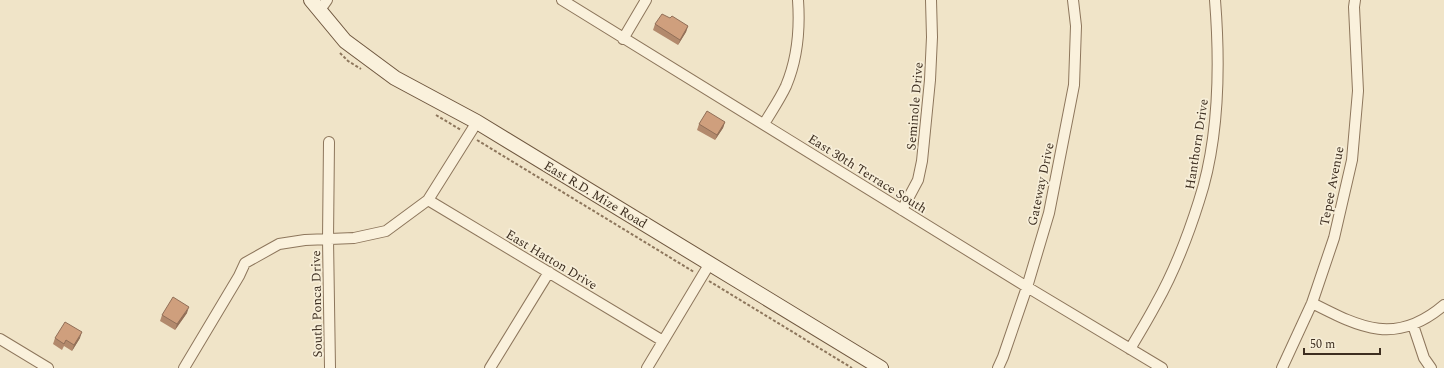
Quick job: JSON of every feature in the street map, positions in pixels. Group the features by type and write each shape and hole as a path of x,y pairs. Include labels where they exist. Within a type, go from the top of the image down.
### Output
{"main road":[{"name":"East R.D. Mize Road","path":"319,3 345,41 395,78 477,122 881,368"}],"street":[{"name":"East 30th Terrace South","path":"562,0 1027,287 1162,368"},
{"path":"623,39 646,0"},
{"path":"764,124 786,86 793,64 800,14 798,0"},
{"name":"Seminole Drive","path":"902,210 918,180 922,161 930,80 932,37 931,0"},
{"name":"Gateway Drive","path":"998,368 1004,357 1049,213 1074,84 1076,26 1073,0"},
{"name":"Hanthorn Drive","path":"1130,349 1156,304 1179,257 1200,200 1208,165 1215,121 1218,68 1215,0"},
{"name":"Tepee Avenue","path":"1282,368 1312,302 1334,238 1352,160 1358,91 1354,7 1355,0"},
{"path":"184,368 239,276 245,263 279,244 305,240 354,238 386,231 428,200 477,122"},
{"name":"South Ponca Drive","path":"329,142 328,239 330,368"},
{"name":"East Hatton Drive","path":"428,200 663,341"},
{"path":"647,368 710,263"},
{"path":"490,368 549,272"},
{"path":"1312,302 1342,318 1377,329 1392,330 1413,325 1433,315 1444,305"},
{"path":"1413,325 1424,358 1431,368"},
{"path":"0,339 32,364 48,368"}],"path":[{"path":"339,52 366,72"},
{"path":"430,111 852,368"}],"building":[{"path":"662,14 670,18 672,16 688,26 680,40 655,24"},
{"path":"707,111 725,122 717,135 699,124"},
{"path":"173,297 189,307 177,324 162,315"},
{"path":"65,322 82,332 74,345 66,340 64,344 55,338"}]}
